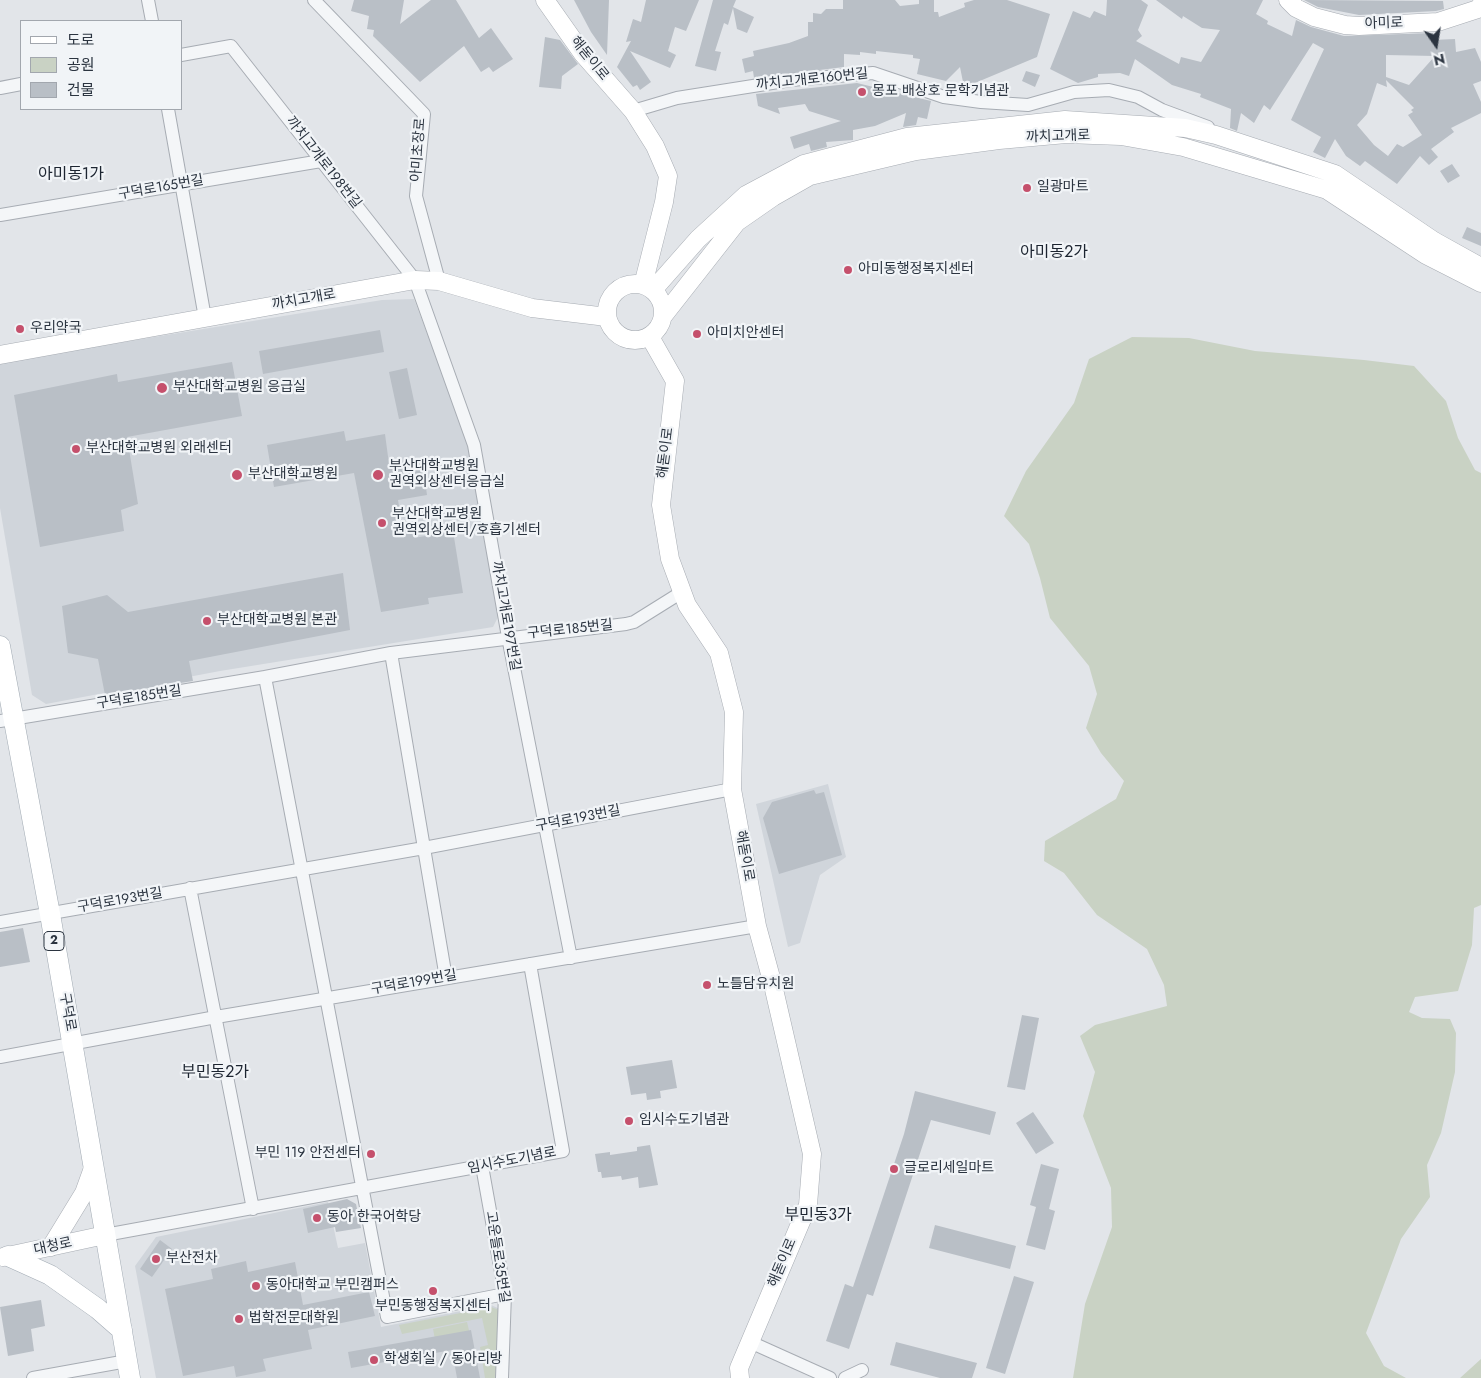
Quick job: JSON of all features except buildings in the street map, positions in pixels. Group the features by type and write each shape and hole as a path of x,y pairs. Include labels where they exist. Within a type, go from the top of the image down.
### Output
{"main road":[{"name":"구덕로","path":"0,646 6,720 50,914 129,1369"},
{"path":"4,1257 50,1275 122,1330"}],"street":[{"path":"148,0 152,20"},
{"name":"아미초장로","path":"314,0 424,114 416,196 439,281"},
{"name":"해돋이로","path":"545,0 583,54 633,111 655,146 668,176 648,287"},
{"name":"아미로","path":"1288,0 1296,8 1314,17 1345,25 1359,26 1438,22 1478,9 1481,5"},
{"name":"까치고개로198번길","path":"182,55 231,46 415,280"},
{"name":"까치고개로160번길","path":"633,111 677,98 791,80 873,73 944,97 980,102 1028,105 1074,92 1109,90 1138,97 1162,110 1205,124 1216,135"},
{"path":"0,88 20,84"},
{"path":"168,110 205,318"},
{"path":"648,287 685,255 714,222 746,195 804,164 907,137 1065,120 1185,128 1216,135 1335,174 1434,241 1481,267"},
{"name":"까치고개로","path":"664,315 737,222 810,176 916,151 999,140 1066,134 1120,136 1183,147 1328,190 1426,255 1481,284"},
{"name":"구덕로165번길","path":"0,215 321,161"},
{"path":"653,251 665,261 672,261 685,255"},
{"name":"까치고개로","path":"0,355 415,280 439,281 532,308 607,317"},
{"name":"까치고개로197번길","path":"415,280 474,445 508,637 571,958"},
{"path":"634,283 648,287 662,302 664,315 660,327 650,337 632,340 624,338 610,326 607,308 616,291 634,283"},
{"name":"해돋이로","path":"650,337 675,382 661,506 670,559 687,605 719,653 734,712 732,789 757,926 773,985 812,1154 808,1205 739,1368 740,1378"},
{"name":"구덕로185번길","path":"6,720 265,677 391,653 634,622 682,592"},
{"path":"391,653 446,978"},
{"path":"265,677 387,1317 505,1294"},
{"name":"구덕로193번길","path":"0,922 424,848 732,789"},
{"path":"190,888 253,1209"},
{"name":"구덕로199번길","path":"0,1057 216,1017 757,926"},
{"name":"임시수도기념로","path":"105,1235 563,1151 530,964"},
{"name":"고운들로35번길","path":"482,1166 505,1294 502,1378"},
{"path":"51,1247 84,1193 94,1168"},
{"name":"대청로","path":"4,1257 105,1235"},
{"path":"750,1342 830,1378"},
{"path":"32,1378 129,1369"},
{"path":"845,1378 862,1370"}],"shaded area":[{"name":"부산대학교병원","path":"414,299 468,441 499,615 493,627 220,671 46,704 32,695 0,508 0,362 382,300"},
{"path":"828,784 846,857 820,875 800,943 788,947 756,804"},
{"name":"동아대학교 부민캠퍼스","path":"328,1202 338,1248 365,1243 381,1327 491,1305 500,1309 498,1378 156,1378 135,1266 156,1237"}],"green space":[{"path":"1132,337 1189,338 1255,351 1414,366 1446,401 1458,438 1475,470 1481,473 1481,905 1474,908 1472,945 1458,991 1415,997 1409,1012 1422,1018 1450,1019 1456,1033 1455,1072 1441,1133 1427,1165 1430,1197 1401,1239 1366,1333 1384,1366 1406,1378 1073,1378 1085,1304 1112,1227 1111,1188 1083,1116 1095,1072 1080,1036 1095,1025 1167,1006 1164,985 1147,949 1097,915 1064,873 1044,861 1045,841 1116,799 1124,781 1101,753 1086,728 1097,694 1089,666 1050,618 1029,544 1004,516 1026,471 1074,403 1089,359"},
{"path":"491,1307 499,1310 497,1378 485,1378 480,1347 488,1345 482,1318 402,1334 399,1325"},
{"path":"467,1322 472,1343 437,1350 433,1329"},
{"path":"1481,1359 1481,1378 1460,1378"}],"place":[{"name":"몽포 배상호 문학기념관","path":"862,92"},
{"name":"일광마트","path":"1027,188"},
{"name":"아미동행정복지센터","path":"848,270"},
{"name":"우리약국","path":"20,329"},
{"name":"아미치안센터","path":"697,334"},
{"name":"부산대학교병원 응급실","path":"162,388"},
{"name":"부산대학교병원 외래센터","path":"76,449"},
{"name":"부산대학교병원","path":"237,475"},
{"name":"부산대학교병원 권역외상센터응급실","path":"378,475"},
{"name":"부산대학교병원 권역외상센터/호흡기센터","path":"382,523"},
{"name":"부산대학교병원 본관","path":"207,621"},
{"name":"노틀담유치원","path":"707,985"},
{"name":"임시수도기념관","path":"629,1121"},
{"name":"부민 119 안전센터","path":"371,1154"},
{"name":"글로리세일마트","path":"894,1169"},
{"name":"동아 한국어학당","path":"317,1218"},
{"name":"부산전차","path":"156,1259"},
{"name":"동아대학교 부민캠퍼스","path":"256,1286"},
{"name":"부민동행정복지센터","path":"433,1291"},
{"name":"법학전문대학원","path":"239,1319"},
{"name":"학생회실 / 동아리방","path":"374,1360"}],"district":[{"name":"아미동1가","path":"71,175"},
{"name":"아미동2가","path":"1054,253"},
{"name":"부민동2가","path":"215,1073"},
{"name":"부민동3가","path":"818,1216"}]}
